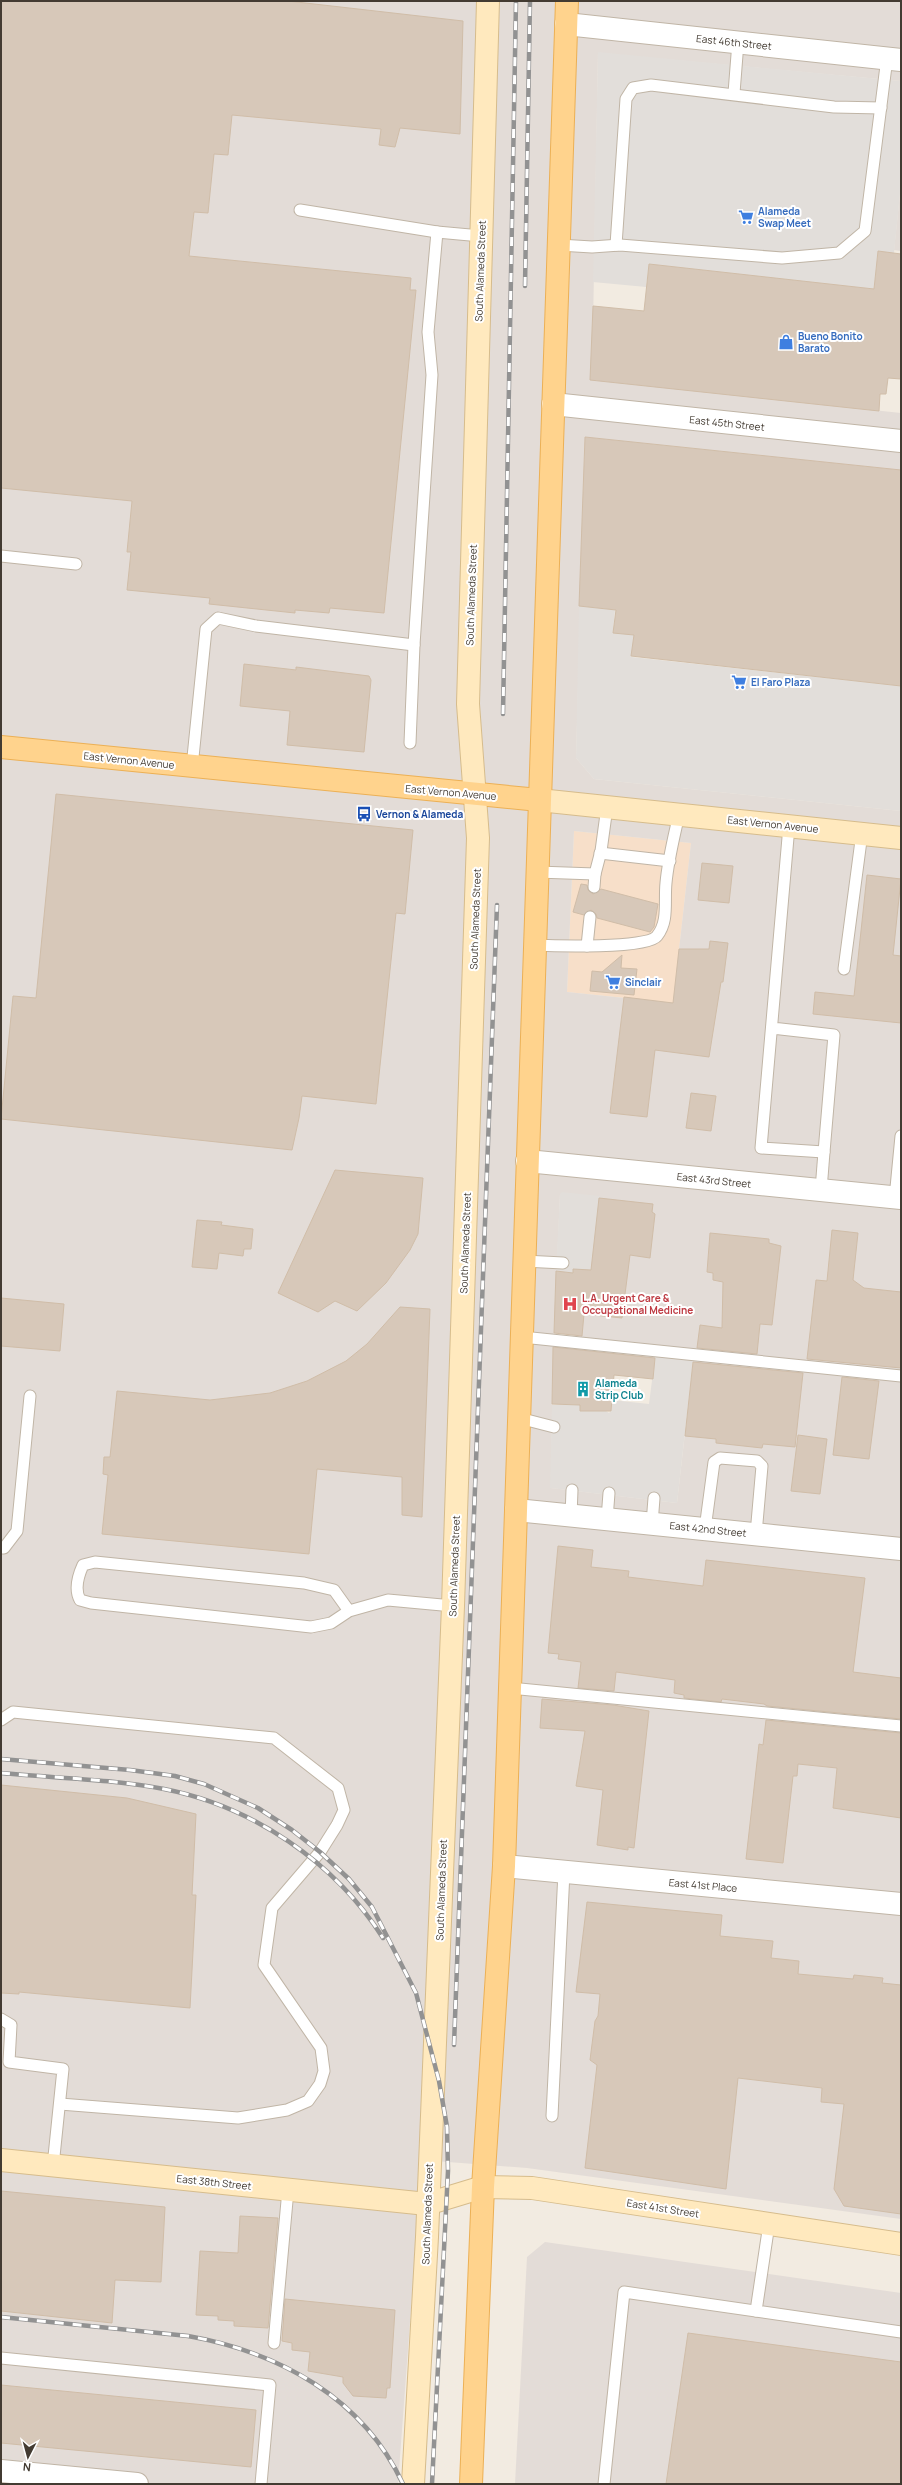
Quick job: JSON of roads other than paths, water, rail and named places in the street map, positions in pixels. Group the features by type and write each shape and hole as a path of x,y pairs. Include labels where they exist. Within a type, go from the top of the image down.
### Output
{"main road":[{"path":"471,2484 483,2187 504,1866 567,1"},
{"name":"East Vernon Avenue","path":"1,747 475,795 539,800"}],"street":[{"name":"South Alameda Street","path":"413,2484 427,2204 453,1606 478,838 468,701 488,1"},
{"name":"East 46th Street","path":"566,24 894,59"},
{"name":"East 45th Street","path":"553,404 901,441"},
{"name":"East Vernon Avenue","path":"539,800 901,838"},
{"name":"East 43rd Street","path":"527,1161 898,1198"},
{"name":"East 42nd Street","path":"516,1510 901,1549"},
{"name":"East 41st Place","path":"504,1866 901,1904"},
{"name":"East 38th Street","path":"1,2160 427,2204"},
{"name":"East 41st Street","path":"427,2204 483,2187 532,2188 901,2244"},
{"path":"1,2471 137,2484"}],"lane":[{"path":"734,93 738,42"},
{"path":"559,245 592,247 616,245 782,258 839,253 865,231 881,108 894,59"},
{"path":"616,245 626,99 633,88 651,85 734,93 834,107 881,108"},
{"path":"300,210 437,232 481,236"},
{"path":"410,743 414,645 432,375 428,332 437,232"},
{"path":"1,556 76,564"},
{"path":"192,767 206,629 218,618 256,626 414,645"},
{"path":"594,887 607,807"},
{"path":"534,945 587,946 644,943 656,938 664,923 666,884 679,814"},
{"path":"789,826 761,1148 824,1152"},
{"path":"844,969 862,833"},
{"path":"600,853 670,861"},
{"path":"537,872 595,874"},
{"path":"587,946 590,917"},
{"path":"772,1028 834,1035 821,1190"},
{"path":"898,1198 901,1136"},
{"path":"524,1261 563,1263"},
{"path":"522,1337 901,1376"},
{"path":"1,1548 4,1548 17,1531 30,1396"},
{"path":"519,1418 554,1427"},
{"path":"705,1529 714,1462 720,1458 757,1461 762,1466 756,1534"},
{"path":"571,1516 572,1490"},
{"path":"607,1519 609,1493"},
{"path":"652,1524 654,1498"},
{"path":"349,1611 334,1590 304,1583 95,1562 82,1565 78,1579 77,1595 80,1600 91,1603 311,1627 331,1624 349,1611 388,1600 453,1606"},
{"path":"510,1688 901,1726"},
{"path":"1,1720 13,1712 274,1738 338,1788 344,1810 337,1826 320,1852 272,1908 264,1965 320,2048 324,2071 320,2084 308,2101 287,2110 238,2118 60,2104"},
{"path":"552,2116 564,1872"},
{"path":"1,2019 11,2026 9,2062 63,2069 53,2166"},
{"path":"274,2343 288,2190"},
{"path":"756,2311 769,2224"},
{"path":"604,2484 624,2292 901,2332"},
{"path":"1,2358 270,2385 261,2484"}],"railway":[{"path":"503,714 516,1"},
{"path":"525,286 530,1"},
{"path":"454,2045 497,905"},
{"path":"1,1759 130,1770 175,1776 204,1784 258,1808 292,1830 320,1852 349,1879 372,1907 416,1993 439,2081 447,2127 448,2171 432,2484"},
{"path":"1,1773 103,1781 164,1789 197,1797 229,1809 288,1841 316,1862 341,1885 363,1910 383,1938"},
{"path":"1,2317 188,2336 222,2343 254,2354 285,2367 315,2384 341,2404 365,2427 386,2454 403,2484"}],"place":[{"name":"Alameda Swap Meet","path":"746,217"},
{"name":"Bueno Bonito Barato","path":"786,342"},
{"name":"El Faro Plaza","path":"739,682"},
{"name":"Vernon & Alameda","path":"364,814"},
{"name":"Sinclair","path":"613,982"},
{"name":"L.A. Urgent Care & Occupational Medicine","path":"570,1304"},
{"name":"Alameda Strip Club","path":"583,1389"}]}
